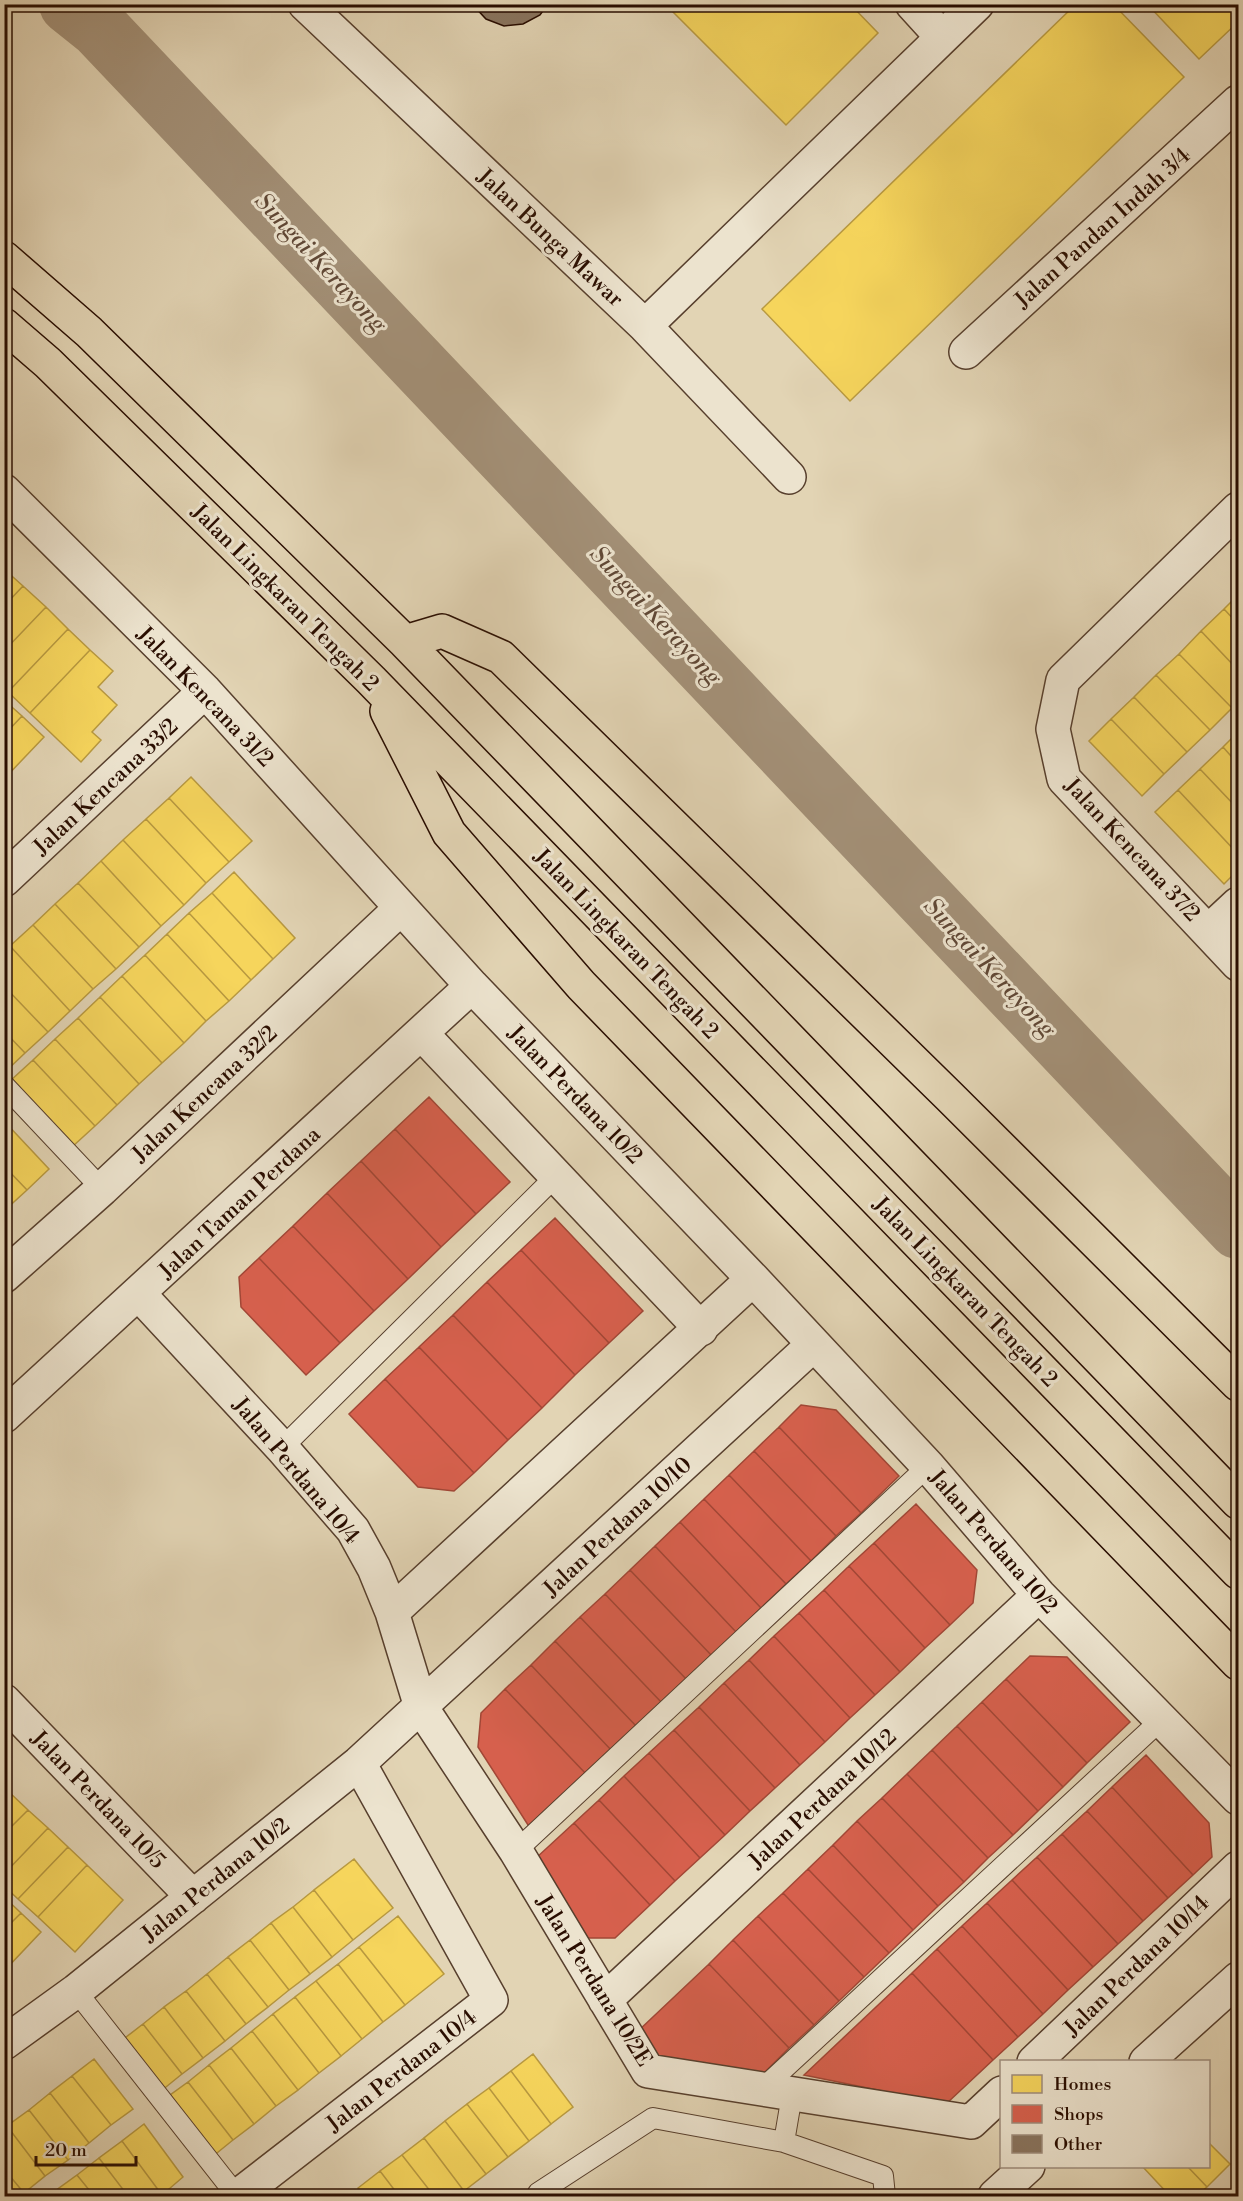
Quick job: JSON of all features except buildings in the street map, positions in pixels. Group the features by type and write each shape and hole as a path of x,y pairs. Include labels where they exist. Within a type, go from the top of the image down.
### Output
{"highway":[{"path":"4,258 89,332 405,642 1239,1502"},
{"name":"Jalan Lingkaran Tengah 2","path":"4,325 48,363 371,680 1239,1572"},
{"path":"405,642 442,631 501,657 950,1096 1239,1384"},
{"path":"371,680 449,833 581,985 1232,1651"}],"street":[{"name":"Jalan Bunga Mawar","path":"305,4 645,326 789,477"},
{"path":"912,4 942,37"},
{"path":"645,326 977,4"},
{"name":"Jalan Pandan Indah 3/4","path":"966,352 1239,102"},
{"name":"Jalan Kencana 31/2","path":"4,491 205,692 401,908"},
{"name":"Jalan Kencana 37/2","path":"1239,509 1063,680 1053,729 1064,779 1239,964"},
{"name":"Jalan Kencana 33/2","path":"6,876 205,692"},
{"path":"1209,931 1239,904"},
{"name":"Jalan Perdana 10/2","path":"401,908 472,986 753,1279 813,1346 928,1466 1039,1595 1239,1798"},
{"name":"Jalan Kencana 32/2","path":"4,1276 102,1188 401,908"},
{"name":"Jalan Taman Perdana","path":"4,1416 140,1294 472,986"},
{"path":"422,1034 701,1329"},
{"path":"392,1612 753,1279"},
{"name":"Jalan Perdana 10/4","path":"140,1294 282,1448 352,1530 374,1568 392,1612 421,1707"},
{"name":"Jalan Perdana 10/10","path":"421,1707 813,1346"},
{"name":"Jalan Perdana 10/12","path":"605,2000 1039,1595"},
{"name":"Jalan Perdana 10/5","path":"4,1701 193,1897"},
{"name":"Jalan Perdana 10/2","path":"4,2043 76,1990 193,1897 359,1763 421,1707"},
{"name":"Jalan Perdana 10/2E","path":"421,1707 516,1851 648,2071 970,2122 1000,2095"},
{"name":"Jalan Perdana 10/4","path":"245,2194 491,2000 359,1763"},
{"name":"Jalan Perdana 10/14","path":"1035,2060 1239,1868"},
{"path":"1147,2060 1239,1978"},
{"path":"995,2196 1026,2168"}],"lane":[{"path":"4,1085 102,1188"},
{"path":"282,1448 556,1176"},
{"path":"516,1851 928,1466"},
{"path":"760,2090 1162,1719"},
{"path":"76,1990 245,2194"},
{"path":"784,2142 792,2095"},
{"path":"541,2196 538,2193 653,2118 784,2142 883,2176 885,2196"}],"waterway":[{"name":"Sungai Kerayong","path":"69,4 99,28 1238,1229"}]}
